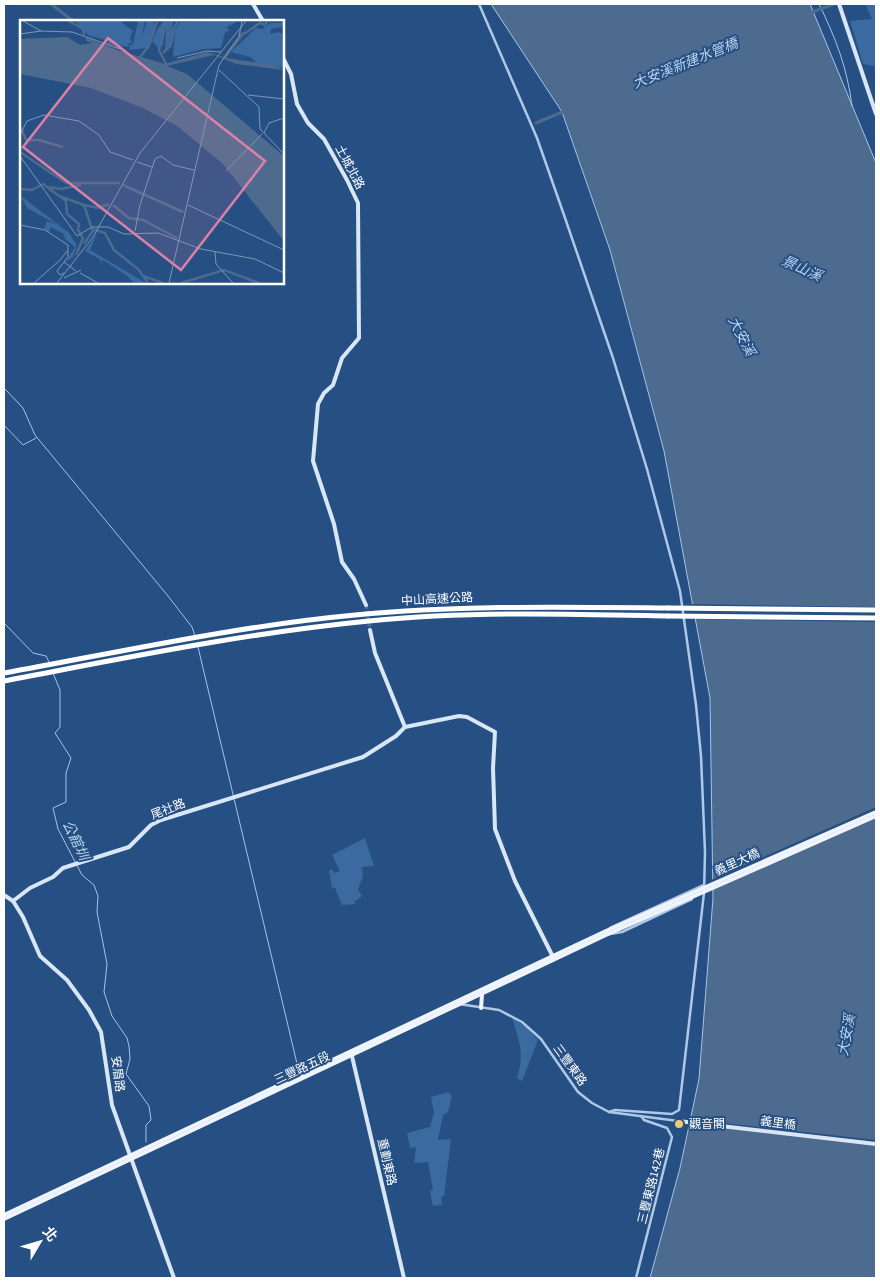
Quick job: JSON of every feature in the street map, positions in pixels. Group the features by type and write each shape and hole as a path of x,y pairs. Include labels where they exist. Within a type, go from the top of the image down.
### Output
{"highway":[{"name":"中山高速公路","path":"4,673 229,632 354,615 474,608 876,610"},
{"name":"中山高速公路","path":"4,681 189,646 371,621 512,615 876,618"}],"main road":[{"name":"義里大橋","path":"607,933 876,812"},
{"name":"義里大橋","path":"607,933 876,816"},
{"name":"三豐路五段","path":"459,1005 554,957 607,933"},
{"name":"三豐路五段","path":"4,1219 352,1053 482,995 554,957"},
{"path":"481,1008 482,995"},
{"name":"三豐路五段","path":"4,1215 132,1157"}],"street":[{"path":"252,4 262,20"},
{"path":"479,4 536,138 613,358 669,547 680,591 696,705 701,756 704,893 679,1110 672,1114 615,1110 609,1112"},
{"path":"839,4 876,114"},
{"name":"土城北路","path":"284,60 292,74 292,89 304,119 324,138 358,203 359,339 342,358 332,385 324,393 318,404 313,461 334,524 342,562 354,579 366,605"},
{"path":"370,630 375,653 405,727 459,716 475,721 495,732 493,768 495,829 515,881 554,957"},
{"name":"尾社路","path":"12,901 30,888 53,877 63,868 129,847 154,824 363,757 396,736 405,727"},
{"path":"607,933 618,923 704,885"},
{"path":"607,933 622,932 704,893"},
{"name":"安眉路","path":"4,895 12,901 32,932 40,956 67,980 96,1022 103,1041 109,1093 174,1278"},
{"name":"三豐東路","path":"459,1005 499,1010 513,1016 530,1028 541,1039 578,1092 609,1112 678,1121"},
{"name":"重劃東路","path":"352,1053 404,1278"},
{"name":"三豐東路142巷","path":"636,1278 672,1137 667,1128 644,1120 641,1116"},
{"name":"義里橋","path":"678,1121 876,1144"}],"shaded area":[{"path":"865,4 876,4 876,70 874,66 863,64 850,21 872,19"},
{"path":"365,838 374,866 362,867 363,876 358,889 362,896 354,902 356,904 342,905 335,888 332,888 329,871 332,869 334,873 340,871 332,855"},
{"path":"512,1017 527,1028 538,1040 522,1081 517,1078 521,1054"},
{"path":"448,1092 452,1096 448,1112 443,1115 438,1140 451,1139 444,1196 441,1197 442,1205 433,1206 430,1191 433,1190 428,1162 414,1163 416,1147 410,1148 407,1133 430,1127 434,1112 431,1097"}],"water":[{"path":"491,4 810,4 876,163 876,1278 650,1278 680,1168 699,1079 713,898 710,698 664,451 610,250 562,112"}],"pier":[{"path":"689,604 876,607 876,622 692,619"},
{"path":"876,807 876,817 711,889 711,880"},
{"path":"688,1119 876,1140 876,1144 687,1122"}],"waterway":[{"path":"51,4 72,20"},
{"path":"819,4 840,54 852,106"},
{"name":"大安溪新建水管橋","path":"810,13 834,4"},
{"name":"大安溪新建水管橋","path":"536,123 565,111"},
{"path":"4,388 23,408 35,435 168,596 192,627 195,636"},
{"path":"4,425 23,445 36,438"},
{"name":"公館圳","path":"4,623 33,653 46,656 49,662"},
{"path":"198,647 299,1072"},
{"name":"公館圳","path":"53,673 60,690 60,727 55,733 71,758 66,773 66,802 53,808 58,829 82,875 94,885 98,896 97,912 107,964 104,992 112,1016 127,1038 130,1059 126,1074 149,1106 151,1120 146,1125 146,1142"}],"tunnel":[{"path":"366,605 370,630"}],"place":[{"name":"觀音閣","path":"679,1124"}],"water label":[{"name":"景山溪","path":"802,268"},
{"name":"大安溪","path":"742,336"},
{"name":"大安溪","path":"846,1035"}]}
